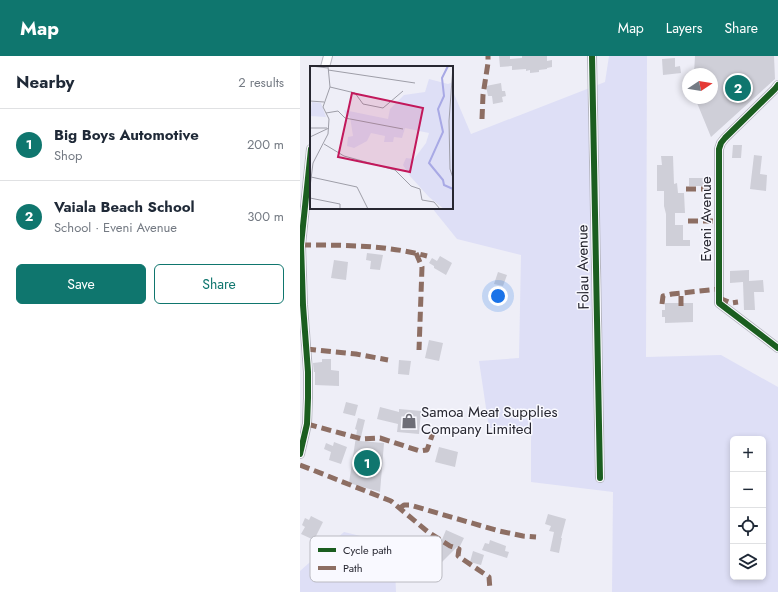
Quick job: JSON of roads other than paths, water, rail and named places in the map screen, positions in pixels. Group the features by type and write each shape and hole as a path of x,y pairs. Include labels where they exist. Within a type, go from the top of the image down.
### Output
{"street":[{"path":"325,66 328,56"},
{"name":"Folau Avenue","path":"592,56 600,478"},
{"name":"Eveni Avenue","path":"778,85 725,138 721,143 719,150 719,303 778,348"},
{"path":"300,454 306,424 308,398 308,372 303,305 302,245 310,160"}],"place":[{"name":"Vaiala Beach School","path":"738,88"},
{"name":"Samoa Meat Supplies Company Limited","path":"409,421"},
{"name":"Big Boys Automotive","path":"367,463"}]}
